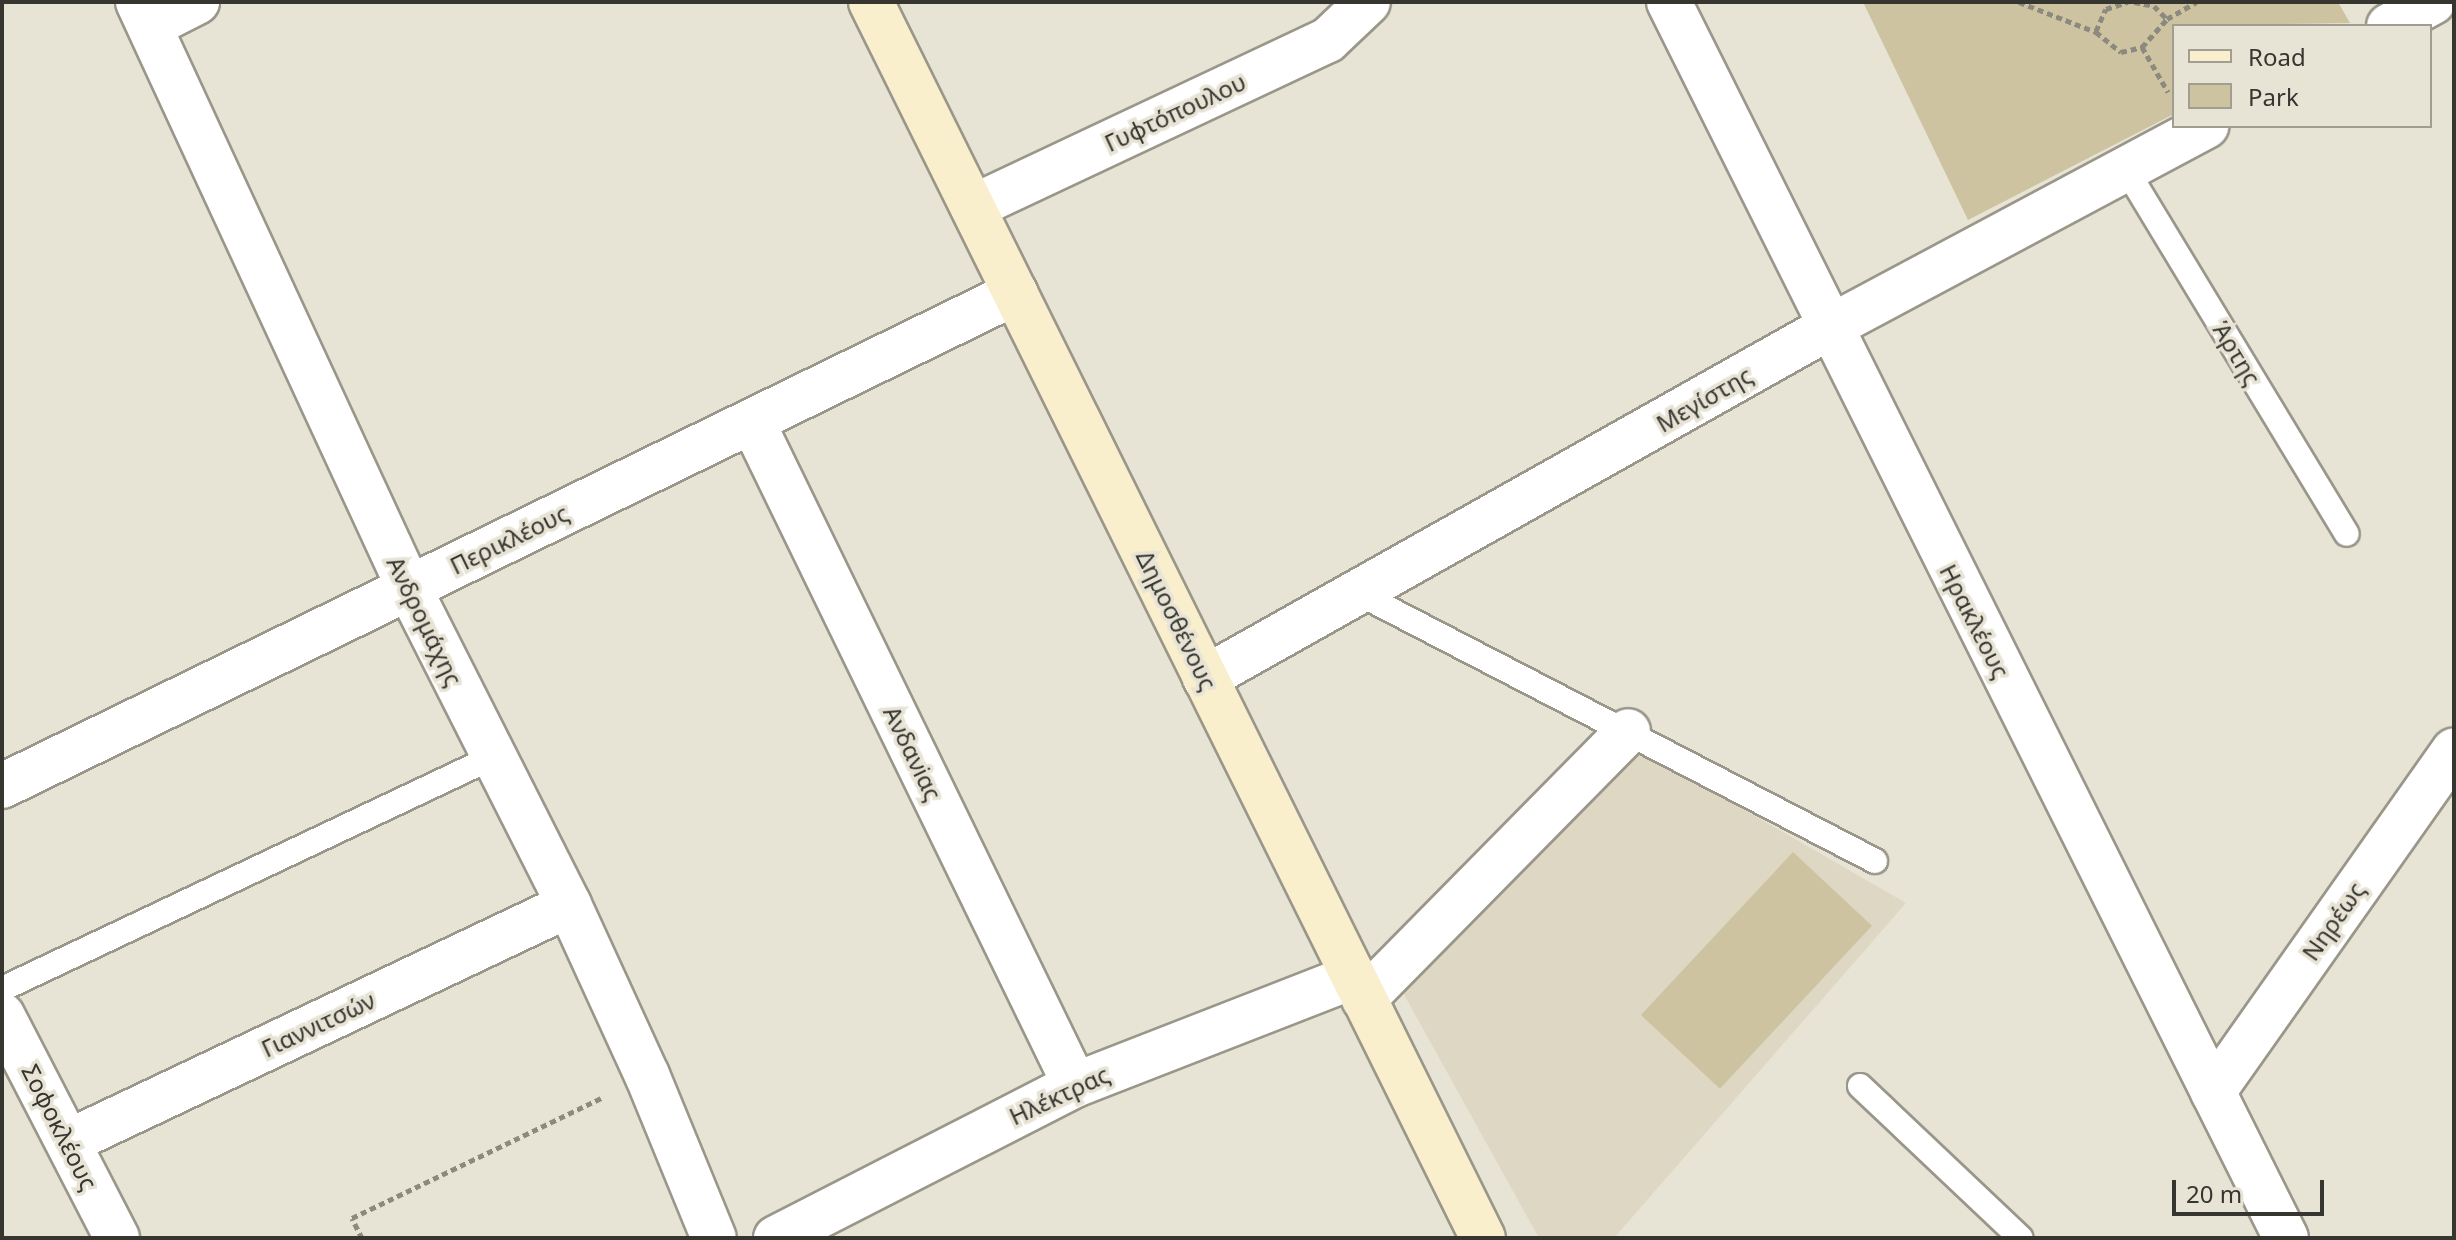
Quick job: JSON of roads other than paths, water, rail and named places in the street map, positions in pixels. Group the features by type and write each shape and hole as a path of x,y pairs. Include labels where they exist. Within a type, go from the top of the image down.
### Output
{"street":[{"path":"144,14 197,2"},
{"name":"Δημοσθένους","path":"871,2 1483,1238"},
{"name":"Γυφτόπουλου","path":"973,207 1328,40 1368,2"},
{"name":"Ηρακλέους","path":"1669,2 1828,328 2286,1238"},
{"path":"2393,24 2433,2"},
{"name":"Ανδρομάχης","path":"144,14 409,588 491,758 569,905 647,1075 714,1238"},
{"name":"Μεγίστης","path":"1205,678 1360,594 1828,328 2202,128"},
{"name":"Περικλέους","path":"2,786 1015,293"},
{"name":"Ανδανiας","path":"752,421 1075,1085"},
{"path":"1359,988 1628,731"},
{"name":"Νηρέως","path":"2213,1092 2454,750"},
{"name":"Γιαννιτσών","path":"68,1142 569,905"},
{"name":"Ηλέκτρας","path":"776,1238 1075,1085 1359,988"},
{"name":"Σοφοκλέους","path":"2,1015 117,1238"}],"lane":[{"name":"Άρτης","path":"2127,171 2347,534"},
{"path":"1360,594 1875,861"},
{"path":"2,989 491,758"},
{"path":"1860,1086 2021,1238"}]}
